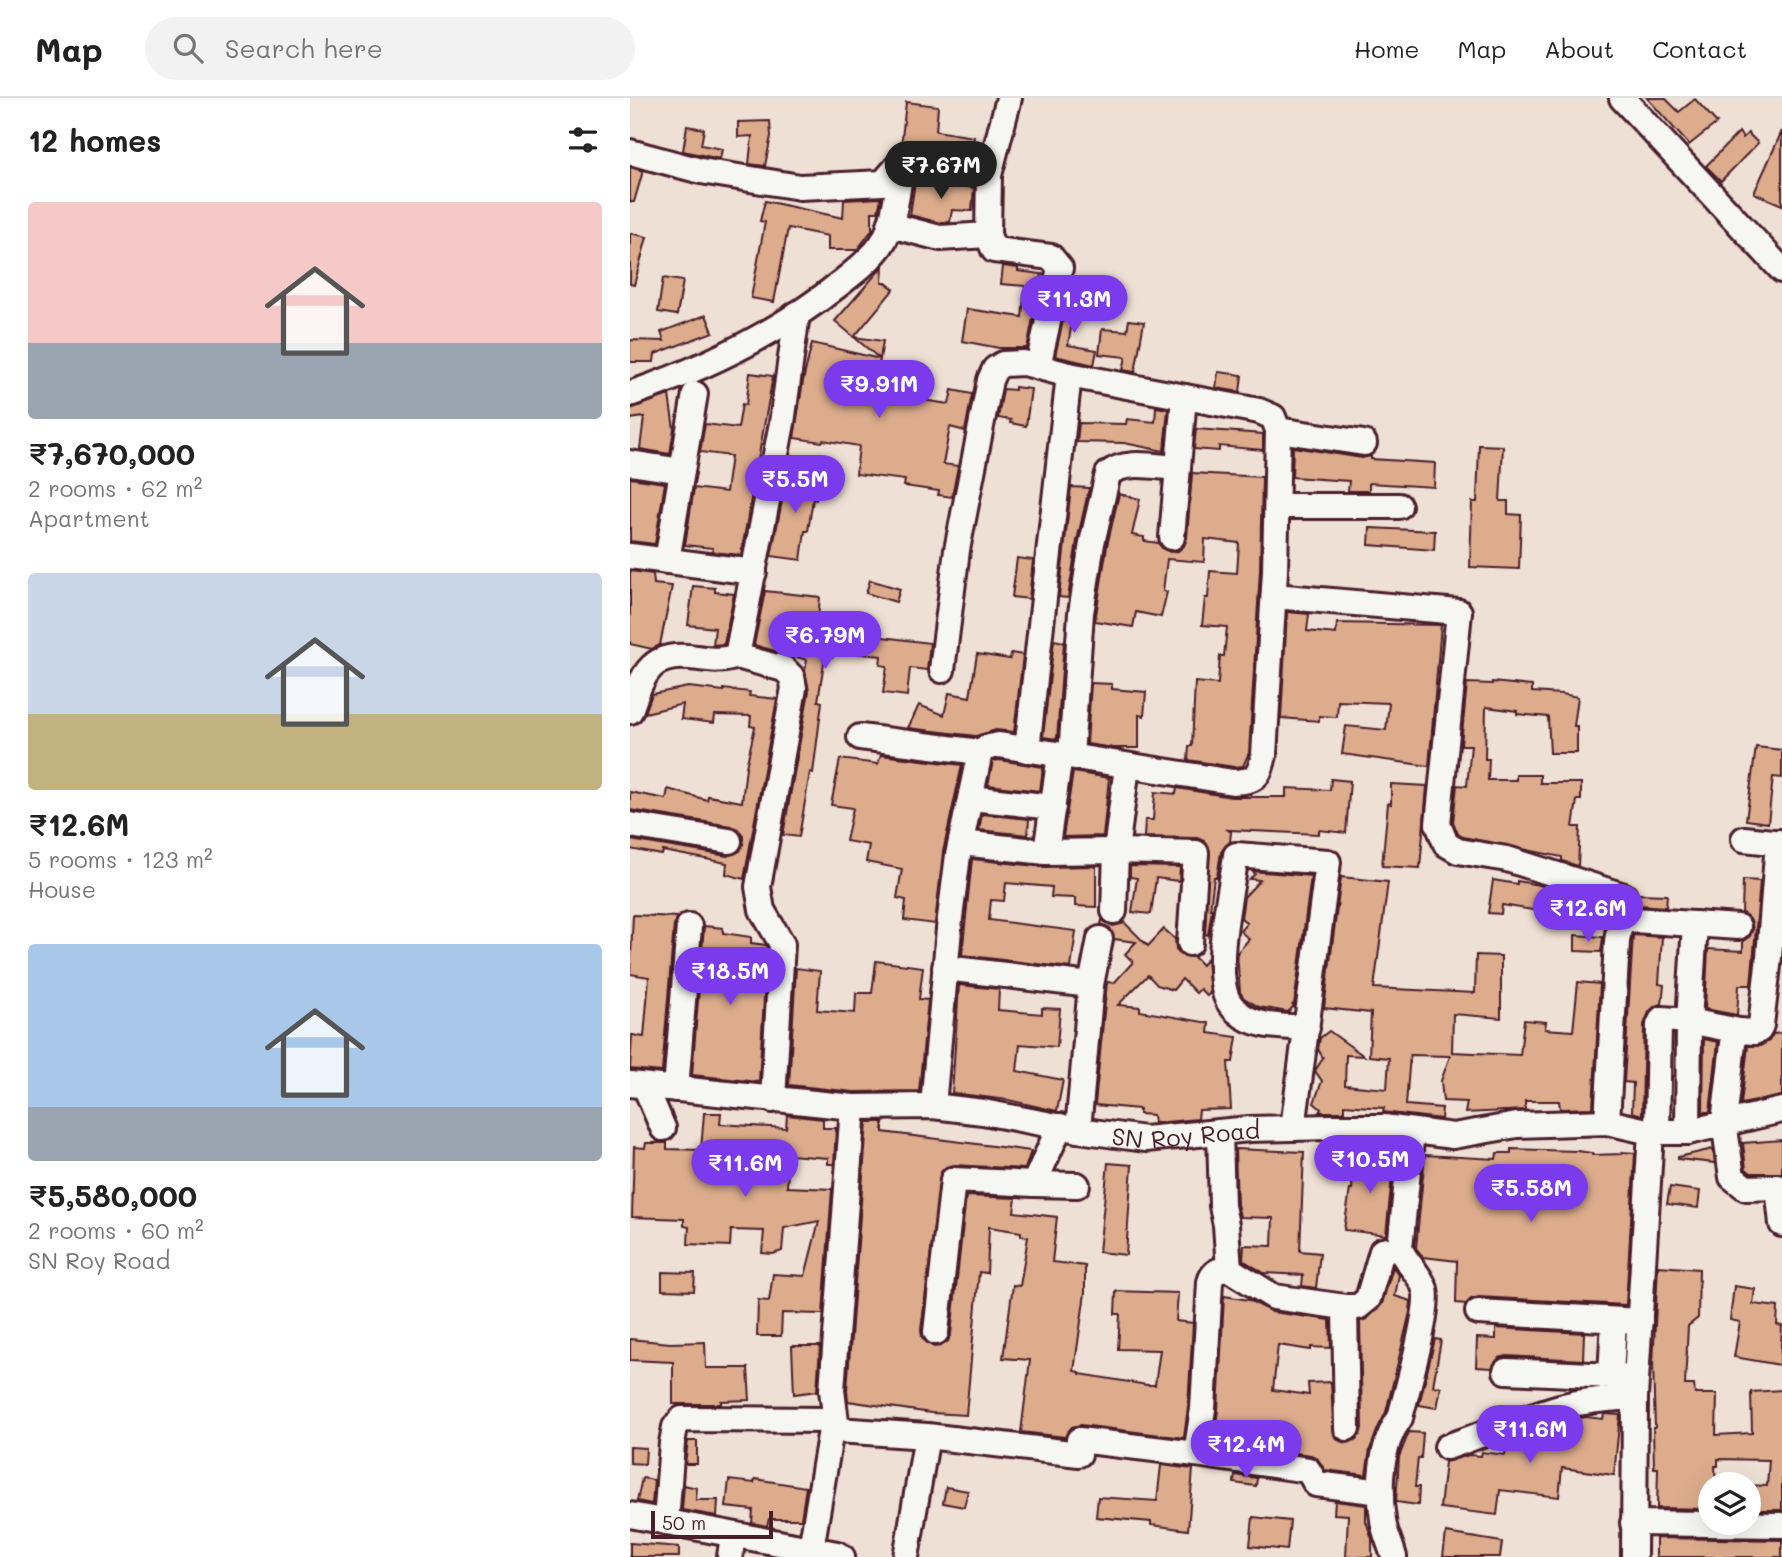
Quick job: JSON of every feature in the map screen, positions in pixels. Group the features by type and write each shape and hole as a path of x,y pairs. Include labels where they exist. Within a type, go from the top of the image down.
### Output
{"street":[{"path":"1009,98 989,175 988,234 994,250 1051,257 1060,268 1038,366"},
{"path":"1622,98 1782,270"},
{"path":"630,152 701,171 800,187 883,183 902,162"},
{"path":"902,162 989,175"},
{"path":"630,394 759,338 797,314 862,265 883,243 890,225 902,162"},
{"path":"890,225 940,238 988,234"},
{"path":"737,656 782,423 797,314"},
{"path":"860,737 980,752 999,745 1233,782 1250,782 1261,772 1264,755 1277,506 1279,430 1273,417 1259,411 1069,375 1038,366 1012,362 995,369 990,380 957,550 942,670"},
{"path":"1027,750 1069,375"},
{"path":"667,561 695,394"},
{"path":"1172,537 1184,397"},
{"path":"1279,430 1364,443"},
{"path":"630,463 682,471"},
{"path":"1046,852 1065,756 1092,543 1108,474 1115,468 1129,465 1178,468"},
{"path":"1277,506 1399,506"},
{"path":"630,556 754,572"},
{"path":"1274,596 1459,612 1437,824 1446,844 1458,851 1507,859 1624,896 1619,919 1607,1122"},
{"path":"630,711 650,668 663,658 682,656 727,660 737,656 784,669 792,677 794,688 758,887 762,910 782,944 773,1100"},
{"path":"933,1105 950,918 961,842 980,752"},
{"path":"1114,911 1116,851 1127,766"},
{"path":"971,798 1053,807"},
{"path":"630,825 729,841"},
{"path":"1634,1557 1636,1387 1659,1025 1662,1019 1670,1018 1739,1031 1759,1030 1780,842 1744,839"},
{"path":"961,842 1046,852 1196,853 1190,943"},
{"path":"1293,1128 1307,1028 1328,862 1236,855 1222,961 1227,999 1240,1014 1259,1024 1307,1028"},
{"path":"1619,919 1738,927"},
{"path":"1688,1132 1689,1020 1695,924"},
{"path":"676,1089 689,926"},
{"path":"1034,1184 1069,1128 1100,939"},
{"path":"945,968 1091,985"},
{"path":"1739,1031 1732,1042 1724,1122 1732,1177 1746,1188 1778,1187 1782,1224"},
{"path":"637,1085 663,1128"},
{"name":"SN Roy Road","path":"637,1085 853,1107 933,1105 1145,1139 1250,1129 1383,1127 1454,1136 1517,1125 1607,1122 1654,1132 1688,1132 1782,1110"},
{"path":"853,1107 832,1390 837,1430 927,1436 1079,1454 1079,1440 1308,1471 1316,1484 1382,1492"},
{"path":"1394,1557 1383,1523 1384,1459 1392,1429 1400,1418 1427,1304 1422,1282 1399,1248 1412,1131"},
{"path":"1220,1133 1222,1206 1229,1269"},
{"path":"936,1332 953,1180 1077,1185"},
{"path":"1196,1454 1203,1409 1212,1275 1217,1271 1229,1269 1274,1297 1358,1307 1368,1299 1382,1251 1399,1248"},
{"path":"1345,1307 1347,1428"},
{"path":"1478,1312 1640,1321"},
{"path":"1611,1376 1614,1320"},
{"path":"1506,1371 1611,1376 1636,1387"},
{"path":"1447,1447 1524,1418 1562,1406 1597,1400 1636,1387"},
{"path":"666,1522 675,1427 682,1419 834,1414"},
{"path":"811,1549 834,1414"},
{"path":"906,1557 927,1436"},
{"path":"630,1515 666,1522 732,1546 811,1549 842,1557"},
{"path":"1633,1523 1782,1525"}],"building":[{"path":"1647,98 1665,98 1679,112 1695,99 1717,123 1689,145"},
{"path":"906,102 938,106 936,131 974,137 971,157 901,147"},
{"path":"770,121 771,136 765,166 749,164 752,136 738,137 738,122"},
{"path":"687,126 704,129 701,145 722,149 720,159 683,151"},
{"path":"1782,131 1782,205 1754,193"},
{"path":"1739,132 1743,138 1748,133 1758,143 1721,181 1706,166"},
{"path":"630,167 643,171 634,202 630,202"},
{"path":"915,182 941,187 942,182 974,188 972,211 952,210 950,222 941,223 910,215"},
{"path":"881,198 878,212 872,212 872,230 857,250 828,250 828,236 788,228 774,302 751,298 765,222 760,221 765,201 843,218 844,200"},
{"path":"630,233 647,237 634,285 630,284"},
{"path":"883,266 882,283 894,289 854,337 883,341 880,359 835,321"},
{"path":"1003,266 1042,274 1027,348 999,348 962,341 967,309 1022,317 1025,286 1001,284"},
{"path":"663,278 683,281 677,315 658,312"},
{"path":"1068,298 1085,299 1084,317 1073,317 1068,345 1097,350 1094,365 1055,356"},
{"path":"706,315 713,332 655,354 654,362 630,362 630,340 664,341 661,332"},
{"path":"1129,320 1144,322 1135,372 1123,370 1126,357 1099,354 1102,329 1127,331"},
{"path":"812,343 880,359 878,385 905,390 903,397 949,404 952,390 972,394 965,431 950,427 943,464 958,466 952,497 938,495 939,491 904,486 905,480 856,474 859,446 794,438"},
{"path":"1218,372 1242,375 1240,392 1216,388"},
{"path":"750,373 773,376 741,555 712,552 713,548 685,545 694,488 726,492 731,456 700,452 705,424 738,428 742,404 746,405"},
{"path":"1015,387 1031,389 1026,426 998,418 1003,389 1015,390"},
{"path":"669,395 674,429 670,454 640,449 644,417 630,419 630,409"},
{"path":"1156,407 1168,409 1164,451 1124,443 1077,442 1079,423 1126,424 1127,419 1155,422"},
{"path":"1196,429 1263,434 1263,450 1219,446 1219,451 1194,449"},
{"path":"1479,445 1503,446 1500,501 1508,501 1508,514 1521,515 1519,569 1470,567 1472,502 1477,502"},
{"path":"1293,447 1362,458 1371,456 1371,459 1435,463 1434,487 1369,483 1369,491 1348,491 1349,481 1292,477"},
{"path":"788,471 820,477 808,531 805,531 801,560 771,556"},
{"path":"1192,473 1262,477 1260,570 1249,753 1243,766 1188,760 1189,746 1192,746 1195,682 1218,684 1220,656 1224,656 1227,627 1202,625 1210,571 1237,573 1239,543 1205,539 1204,562 1167,559 1163,591 1167,592 1161,617 1136,612 1133,627 1095,621 1107,546 1119,494 1140,499 1132,535 1144,537 1144,541 1158,543 1170,552 1178,551 1187,538"},
{"path":"630,478 665,483 655,544 630,541"},
{"path":"1071,487 1089,488 1068,598 1059,597"},
{"path":"1370,528 1435,531 1434,550 1369,545"},
{"path":"1017,558 1033,560 1029,599 1012,597"},
{"path":"630,571 653,574 654,584 672,586 660,645 652,649 630,644"},
{"path":"870,580 900,589 896,602 866,593"},
{"path":"693,586 715,588 715,592 734,594 724,644 713,645 715,628 688,625"},
{"path":"765,591 820,597 817,629 843,635 843,632 930,643 927,670 910,668 907,696 883,693 887,666 880,665 881,656 834,651 833,657 825,656 818,701 822,702 813,773 810,772 799,837 783,835 809,691 805,671 807,660 754,645"},
{"path":"1287,612 1309,614 1307,631 1336,634 1337,623 1441,625 1429,766 1342,754 1346,726 1386,730 1389,703 1338,701 1337,717 1319,716 1319,721 1281,718"},
{"path":"1054,640 1064,642 1057,739 1043,737"},
{"path":"1011,653 1023,655 1014,732 996,730 976,736 908,728 919,705 944,715 949,693 970,697 977,654 1010,659"},
{"path":"1492,682 1532,686 1532,692 1578,697 1574,726 1577,726 1577,753 1550,753 1548,717 1486,707 1485,759 1489,759 1488,780 1516,780 1516,775 1540,775 1540,783 1581,783 1581,800 1577,800 1573,827 1580,827 1578,866 1562,861 1562,857 1458,834 1453,822 1457,785 1467,786 1471,745 1461,745 1467,683"},
{"path":"1091,683 1112,684 1112,689 1146,692 1144,716 1139,715 1139,748 1087,744"},
{"path":"688,687 750,692 749,696 777,699 744,879 726,874 727,863 663,851 662,855 630,849 630,840 727,856 740,851 743,844 743,835 731,826 630,810 630,792 666,799 668,789 707,800 708,796 742,802 755,727 750,726 751,716 715,715 714,723 681,719 683,704 645,713 652,694"},
{"path":"1756,747 1782,750 1782,778 1773,777 1768,823 1746,820"},
{"path":"881,755 962,765 943,852 935,924 904,920 906,900 897,898 902,869 866,862 869,845 846,841 853,808 831,805 840,759 878,764"},
{"path":"993,761 1043,767 1040,791 988,785"},
{"path":"1073,772 1109,778 1103,836 1063,837"},
{"path":"1331,779 1350,781 1346,833 1319,830 1319,834 1228,830 1231,832 1230,842 1221,852 1217,877 1214,877 1208,935 1205,934 1209,847 1197,838 1144,837 1145,820 1153,820 1155,792 1176,794 1177,788 1231,797 1286,797 1286,788 1330,790"},
{"path":"1391,784 1427,786 1420,868 1382,866 1388,803 1391,804"},
{"path":"982,814 1029,819 1028,835 979,830"},
{"path":"972,859 1045,867 1096,866 1096,907 1075,906 1075,898 1051,897 1052,887 1006,883 1004,901 991,900 989,920 1076,931 1071,968 962,955"},
{"path":"1130,866 1180,867 1179,881 1156,878 1151,914 1132,912 1137,878 1130,877"},
{"path":"1252,871 1311,876 1294,1005 1292,1004 1294,1006 1288,1012 1259,1007 1244,998 1240,992 1237,953 1249,939 1240,931 1247,923 1241,918 1244,897 1260,880 1250,879 1255,874"},
{"path":"1341,877 1388,882 1374,988 1475,993 1476,955 1501,956 1501,1018 1453,1014 1452,1052 1520,1055 1524,1020 1546,1022 1545,1029 1573,1031 1578,982 1600,984 1593,1108 1560,1109 1559,1101 1525,1101 1525,1110 1465,1113 1467,1102 1443,1101 1441,1081 1450,1056 1410,1055 1406,1105 1442,1108 1441,1119 1383,1112 1384,1108 1344,1105 1344,1112 1319,1112 1321,1109 1314,1103 1322,1081 1315,1071 1323,1058 1318,1049 1320,1038 1329,1031 1364,1056 1346,1055 1345,1085 1387,1089 1389,1058 1369,1056 1371,1013 1324,1008"},
{"path":"1493,880 1539,885 1581,898 1575,922 1539,914 1539,911 1502,905 1501,914 1488,913"},
{"path":"1743,880 1760,881 1751,985 1739,985 1737,1015 1705,1009 1708,949 1743,951 1743,941 1750,936 1753,929 1751,920 1742,913"},
{"path":"1638,894 1667,895 1666,907 1638,905"},
{"path":"633,915 677,917 674,925 662,1072 630,1069 632,1035 644,1037 649,977 630,974"},
{"path":"1102,920 1113,926 1125,923 1148,946 1164,929 1175,939 1176,949 1181,955 1194,957 1202,965 1207,959 1210,993 1207,996 1200,989 1196,993 1182,979 1173,990 1157,985 1148,975 1118,1005 1140,1007 1140,1011 1209,1023 1208,1033 1237,1037 1233,1062 1228,1062 1231,1109 1199,1110 1198,1119 1154,1123 1153,1115 1139,1114 1139,1109 1095,1105 1107,982 1114,983 1133,962 1125,954 1136,942 1114,939 1110,928 1101,924"},
{"path":"704,926 723,928 723,933 751,937 751,943 766,945 759,1082 692,1075"},
{"path":"1575,935 1603,937 1601,952 1575,951"},
{"path":"1633,935 1662,937 1659,984 1664,985 1662,1004 1649,1012 1644,1025 1642,1115 1632,1112 1633,1083 1624,1082"},
{"path":"876,961 923,967 919,999 928,1000 919,1091 854,1092 789,1085 796,968 820,971 817,1010 855,1013 856,993 872,993"},
{"path":"959,985 999,989 998,1010 1042,1014 1042,1008 1060,1009 1057,1047 1020,1044 1017,1071 1063,1080 1057,1111 1008,1100 952,1093"},
{"path":"1782,1033 1782,1096 1741,1104 1748,1046 1760,1046 1769,1041 1773,1034"},
{"path":"1704,1039 1718,1042 1710,1112 1703,1112"},
{"path":"704,1113 721,1113 720,1124 786,1128 787,1115 823,1119 823,1128 836,1128 834,1164 828,1164 828,1158 789,1155 787,1187 832,1189 823,1314 782,1313 781,1336 757,1336 758,1300 769,1301 773,1274 805,1276 819,1221 784,1228 782,1251 773,1254 762,1253 764,1231 731,1230 730,1246 688,1244 689,1227 684,1226 684,1219 632,1217 634,1147 645,1148 646,1143 667,1143 667,1149 701,1150"},
{"path":"867,1122 883,1122 883,1132 1031,1151 1025,1169 954,1165 941,1172 921,1330 927,1343 934,1347 941,1346 948,1341 951,1334 966,1196 1016,1198 1014,1212 1057,1217 1052,1262 1085,1266 1085,1293 1074,1371 1155,1385 1160,1350 1118,1349 1120,1314 1115,1314 1116,1291 1178,1293 1176,1321 1193,1323 1184,1438 1081,1425 1072,1427 1065,1437 1021,1432 1030,1360 1003,1358 1013,1285 1020,1286 1028,1237 1021,1236 1021,1232 989,1227 987,1273 979,1272 966,1415 931,1413 848,1401"},
{"path":"1782,1140 1782,1173 1751,1173 1746,1169 1743,1143"},
{"path":"1235,1149 1304,1152 1300,1251 1320,1253 1316,1288 1302,1286 1303,1275 1264,1273 1243,1260 1244,1245 1272,1246 1273,1218 1240,1217"},
{"path":"1511,1149 1578,1151 1592,1155 1635,1153 1626,1305 1479,1297 1466,1304 1456,1303 1457,1261 1423,1257 1416,1248 1425,1155 1496,1159 1497,1153 1511,1153"},
{"path":"1713,1149 1715,1163 1678,1159 1678,1157"},
{"path":"1354,1157 1394,1157 1386,1235 1344,1230 1352,1189"},
{"path":"1108,1163 1132,1165 1126,1255 1099,1252"},
{"path":"1670,1187 1700,1191 1698,1208 1667,1204"},
{"path":"1658,1266 1699,1269 1698,1318 1688,1326 1685,1385 1694,1385 1695,1394 1717,1394 1716,1435 1752,1433 1751,1392 1782,1390 1782,1510 1761,1510 1761,1486 1767,1486 1769,1460 1718,1459 1715,1472 1698,1472 1698,1509 1657,1508 1658,1468 1654,1468 1653,1364"},
{"path":"1393,1267 1399,1275 1395,1296 1411,1301 1410,1312 1386,1412 1370,1449 1366,1475 1325,1470 1317,1458 1311,1455 1222,1443 1223,1439 1214,1438 1224,1296 1249,1300 1272,1312 1330,1320 1331,1348 1311,1347 1311,1350 1278,1345 1273,1390 1309,1395 1308,1383 1331,1382 1334,1435 1340,1441 1348,1443 1355,1440 1362,1428 1360,1321 1367,1319 1382,1304"},
{"path":"662,1272 695,1273 694,1291 662,1290"},
{"path":"1734,1286 1755,1289 1753,1304 1778,1307 1777,1325 1782,1326 1780,1365 1734,1357 1740,1322 1730,1320"},
{"path":"1496,1328 1584,1333 1583,1360 1507,1356 1499,1358 1492,1368 1476,1367 1477,1338 1496,1339"},
{"path":"630,1339 670,1343 705,1342 706,1368 748,1368 750,1400 721,1401 721,1404 673,1404 673,1362 630,1360"},
{"path":"1435,1339 1441,1340 1433,1386 1441,1387 1437,1408 1419,1405"},
{"path":"792,1346 820,1346 817,1391 794,1394"},
{"path":"1604,1414 1620,1415 1614,1475 1562,1468 1559,1497 1500,1490 1497,1515 1440,1508 1445,1462 1469,1455 1481,1456 1482,1452 1505,1455 1507,1441 1530,1432 1567,1437 1569,1420 1586,1417 1603,1419"},
{"path":"1409,1432 1423,1433 1415,1487 1419,1487 1418,1505 1396,1502 1399,1457"},
{"path":"688,1441 697,1441 697,1464 685,1464"},
{"path":"630,1447 646,1448 645,1464 630,1463"},
{"path":"1161,1465 1193,1469 1188,1530 1151,1525 1151,1522 1096,1517 1098,1497 1157,1501"},
{"path":"1235,1475 1257,1478 1256,1486 1234,1483"},
{"path":"642,1478 654,1480 652,1504 637,1501"},
{"path":"755,1479 806,1487 801,1519 769,1519 767,1526 752,1523 753,1510 726,1507 729,1480 754,1483"},
{"path":"684,1485 697,1488 696,1500 718,1500 717,1516 682,1510"},
{"path":"946,1487 968,1491 964,1507 943,1503"},
{"path":"1335,1501 1366,1505 1372,1557 1346,1557 1348,1515 1334,1514"},
{"path":"1253,1517 1290,1521 1287,1550 1250,1546"},
{"path":"1446,1533 1502,1542 1500,1557 1443,1557"},
{"path":"1656,1538 1782,1540 1782,1557 1656,1557"},
{"path":"630,1543 679,1547 679,1557 630,1557"}]}
